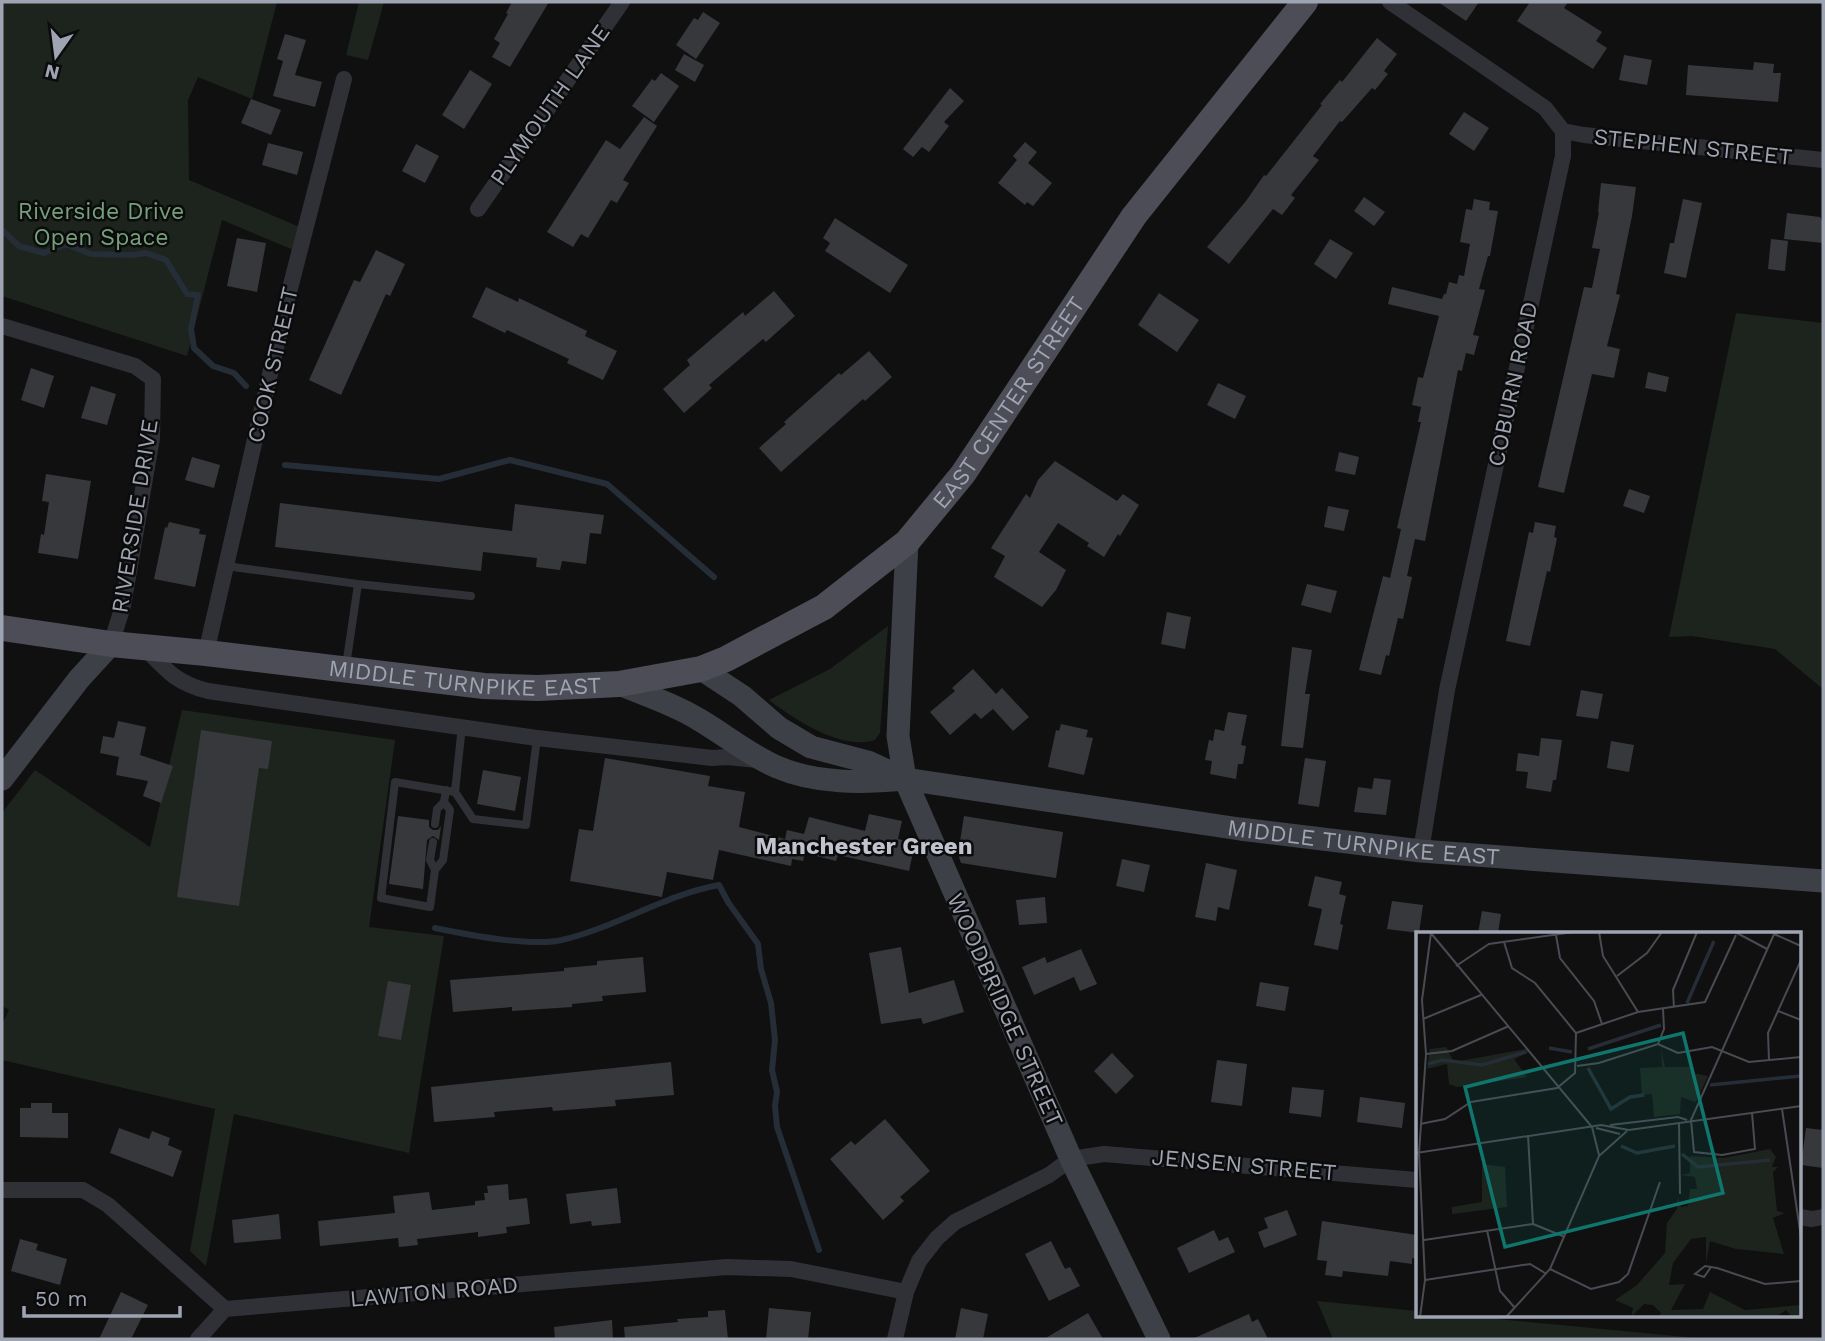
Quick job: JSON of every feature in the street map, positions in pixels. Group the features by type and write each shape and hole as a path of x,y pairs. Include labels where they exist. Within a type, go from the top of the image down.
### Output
{"main road":[{"name":"EAST CENTER STREET","path":"619,684 701,669 726,659 824,607 907,542 963,474 1134,216 1305,2"},
{"name":"WOODBRIDGE STREET","path":"907,542 898,736 905,779 1071,1159 1159,1339"},
{"name":"MIDDLE TURNPIKE EAST","path":"2,628 111,644 484,686 538,688 619,684 696,717 765,761 796,773 834,780 867,783 905,779 1240,829 1421,851 1823,881"},
{"path":"2,779 79,678 111,644"},
{"name":"MIDDLE TURNPIKE EAST","path":"701,669 742,695 779,728 811,747 868,762 905,779"}],"street":[{"name":"PLYMOUTH LANE","path":"478,209 622,2"},
{"path":"1390,2 1545,108 1563,131"},
{"name":"COOK STREET","path":"206,653 288,300 344,79"},
{"name":"STEPHEN STREET","path":"1563,131 1823,160"},
{"name":"COBURN ROAD","path":"1421,851 1447,690 1563,156 1563,131"},
{"name":"RIVERSIDE DRIVE","path":"2,326 135,366 153,379 152,438 123,606 111,644"},
{"name":"MIDDLE TURNPIKE EAST","path":"144,647 175,678 196,688 537,738 712,758 765,761"},
{"name":"JENSEN STREET","path":"1071,1159 1104,1154 1416,1180"},
{"path":"895,1339 906,1292 919,1261 937,1238 955,1222 1049,1175 1071,1159"},
{"path":"2,1190 83,1190 107,1205 225,1309 198,1339"},
{"path":"1800,1217 1823,1217"},
{"name":"LAWTON ROAD","path":"225,1309 727,1267 791,1269 906,1292"}],"lane":[{"path":"226,566 471,596"},
{"path":"346,669 358,584"},
{"path":"462,726 455,792 473,819 526,825 537,738"},
{"path":"444,802 450,810 443,860 435,870 430,907 381,898 395,782 455,792"},
{"path":"435,824 437,808 444,802 446,790"},
{"path":"433,842 430,860 435,870"}],"green space":[{"name":"Riverside Drive Open Space","path":"2,2 277,2 252,99 198,77 188,100 189,180 302,228 296,251 222,220 187,356 2,296"},
{"path":"359,2 384,2 368,60 346,55"},
{"path":"1736,313 1823,323 1823,689 1775,649 1692,636 1669,637"},
{"path":"888,626 880,733 875,740 848,741 833,737 791,716 769,700 830,669"},
{"path":"182,710 395,740 369,927 444,936 409,1153 234,1114 206,1266 190,1251 215,1109 2,1060 2,1024 9,1010 2,1006 2,813 35,770 150,847"},
{"path":"1317,1301 1416,1311 1416,1316 1466,1316 1707,1339 1333,1339"}],"building":[{"path":"512,2 549,2 510,67 492,57 500,43 494,39"},
{"path":"1438,2 1479,2 1466,21"},
{"path":"1530,2 1568,2 1564,8 1602,32 1596,41 1607,48 1593,69 1517,21"},
{"path":"703,12 720,23 696,59 676,45 694,18 698,20"},
{"path":"285,34 306,40 295,75 322,82 315,107 273,96 283,61 277,59"},
{"path":"1377,38 1397,54 1384,71 1388,74 1375,90 1372,88 1342,122 1340,121 1313,156 1319,160 1291,195 1295,198 1282,215 1273,209 1229,264 1207,247 1264,175 1266,176 1322,105 1320,104 1340,80 1342,82"},
{"path":"684,54 704,65 695,82 675,70"},
{"path":"1624,55 1652,60 1647,85 1619,80"},
{"path":"1754,62 1774,64 1773,73 1781,73 1778,102 1686,95 1688,65 1753,70"},
{"path":"470,70 492,84 464,129 442,115"},
{"path":"661,73 679,86 654,122 632,106 652,79 655,81"},
{"path":"950,88 964,101 944,122 949,126 929,152 922,147 913,157 903,149"},
{"path":"251,99 281,110 271,135 241,123"},
{"path":"1464,112 1489,128 1474,151 1449,134"},
{"path":"644,117 657,126 623,180 629,183 617,203 611,200 588,238 581,234 573,247 547,232 606,140 620,149"},
{"path":"1025,142 1037,152 1028,163 1052,183 1033,206 1027,202 1025,205 998,183 1017,160 1013,156"},
{"path":"268,143 303,152 297,175 262,165"},
{"path":"416,144 439,156 425,183 402,171"},
{"path":"1601,183 1636,187 1616,294 1620,295 1607,346 1620,349 1614,378 1592,374 1564,493 1538,487 1584,287 1592,288 1600,249 1592,248"},
{"path":"1364,197 1385,212 1374,226 1354,211"},
{"path":"1474,199 1490,202 1489,210 1498,211 1490,256 1479,289 1485,290 1473,335 1479,336 1474,355 1466,353 1462,371 1458,370 1425,541 1415,539 1407,576 1412,577 1403,619 1398,618 1389,656 1386,655 1381,675 1359,670 1383,576 1390,578 1401,529 1397,528 1421,422 1418,422 1421,407 1412,405 1418,377 1423,378 1439,316 1388,304 1392,287 1442,299 1449,282 1457,284 1459,275 1464,276 1470,244 1460,242 1466,209 1472,210"},
{"path":"1683,199 1702,203 1686,278 1664,273 1670,243 1674,243"},
{"path":"1787,213 1820,217 1823,223 1823,243 1784,239"},
{"path":"835,218 908,265 890,293 825,251 830,243 823,238"},
{"path":"237,238 266,243 257,292 227,286"},
{"path":"1330,239 1353,253 1336,279 1314,264"},
{"path":"1771,239 1788,241 1785,271 1768,269"},
{"path":"376,250 405,264 390,296 386,294 341,395 309,380 354,280 360,282"},
{"path":"486,287 518,302 519,298 587,331 585,336 617,351 603,380 567,363 569,359 472,317"},
{"path":"774,291 795,316 766,342 763,339 709,385 712,388 684,413 663,389 690,365 687,360 743,312 745,316"},
{"path":"1159,293 1199,320 1177,352 1138,325"},
{"path":"869,351 892,377 865,401 863,399 781,472 759,448 839,373 841,375"},
{"path":"31,368 54,376 44,408 21,400"},
{"path":"1648,372 1669,377 1666,392 1645,388"},
{"path":"1218,383 1246,396 1235,419 1207,405"},
{"path":"91,386 116,394 107,425 81,418"},
{"path":"1339,452 1359,457 1355,475 1335,471"},
{"path":"192,457 220,465 214,488 185,480"},
{"path":"1055,461 1117,501 1123,494 1139,505 1104,557 1087,546 1089,543 1058,523 1039,552 1066,570 1056,590 1042,607 994,577 1005,556 991,548 1026,494 1030,498 1038,480"},
{"path":"46,474 91,481 78,559 38,553 49,502 42,501"},
{"path":"1629,489 1650,496 1644,513 1623,506"},
{"path":"280,503 512,531 515,504 604,515 601,534 590,533 586,564 562,561 560,570 536,567 537,558 483,552 481,571 275,547"},
{"path":"1328,506 1349,510 1344,531 1324,527"},
{"path":"169,522 200,529 199,534 206,535 195,587 154,579 165,527 167,528"},
{"path":"1535,522 1556,526 1554,537 1557,538 1530,646 1506,641 1529,532 1533,533"},
{"path":"1307,584 1337,591 1331,613 1301,605"},
{"path":"1167,612 1191,617 1185,649 1161,644"},
{"path":"1292,647 1312,650 1305,694 1310,694 1303,748 1281,746"},
{"path":"973,669 996,694 1002,688 1029,717 1013,731 993,709 981,719 975,713 950,735 930,712 955,691 952,688"},
{"path":"1581,690 1603,694 1598,719 1576,716"},
{"path":"1228,712 1247,715 1241,745 1246,746 1243,764 1238,764 1236,779 1210,774 1212,761 1205,760 1209,740 1213,741 1215,729 1224,731"},
{"path":"118,721 146,727 140,755 173,766 161,803 143,796 148,781 116,775 119,757 100,753 103,736 114,738"},
{"path":"1061,724 1088,730 1086,737 1093,738 1084,775 1048,767 1056,730 1059,731"},
{"path":"201,730 272,741 268,769 259,768 239,906 177,897"},
{"path":"1541,738 1562,740 1556,780 1553,780 1551,792 1526,788 1528,772 1516,771 1518,753 1539,756"},
{"path":"1611,741 1634,745 1629,772 1607,768"},
{"path":"605,758 710,776 708,786 745,792 739,827 785,839 787,830 804,834 809,817 865,831 869,814 902,821 898,839 915,843 909,871 838,855 836,861 805,853 803,861 792,859 791,866 719,850 713,880 667,872 662,897 570,881 579,829 593,831"},
{"path":"1305,758 1326,761 1319,807 1298,804"},
{"path":"483,770 521,777 515,811 477,804"},
{"path":"1374,778 1391,780 1386,815 1354,812 1358,787 1372,789"},
{"path":"398,816 429,820 429,827 433,830 438,830 441,826 439,840 433,836 427,840 423,889 389,884"},
{"path":"964,816 1063,832 1056,878 961,863 958,854"},
{"path":"1122,859 1150,865 1144,892 1116,886"},
{"path":"1206,863 1237,870 1229,910 1218,907 1216,921 1195,917"},
{"path":"1315,876 1342,882 1339,894 1346,896 1338,950 1314,945 1322,909 1308,906"},
{"path":"1045,897 1047,923 1019,925 1016,900"},
{"path":"1392,901 1423,905 1419,932 1387,929"},
{"path":"1482,911 1501,914 1498,932 1478,932"},
{"path":"901,947 909,993 954,980 964,1012 923,1024 921,1018 881,1024 869,953"},
{"path":"1081,949 1097,984 1080,991 1074,977 1034,995 1022,967 1045,957 1047,963"},
{"path":"643,957 646,992 602,996 603,1001 572,1004 572,1007 512,1011 512,1007 453,1012 450,980 564,971 564,968 597,965 597,961"},
{"path":"388,981 411,985 401,1040 378,1036"},
{"path":"1260,982 1289,987 1285,1011 1256,1006"},
{"path":"1112,1053 1134,1076 1116,1094 1094,1071"},
{"path":"1217,1060 1247,1064 1242,1106 1211,1102"},
{"path":"671,1062 674,1095 615,1100 616,1106 553,1111 552,1107 494,1112 495,1117 434,1122 431,1087"},
{"path":"1292,1087 1324,1090 1321,1117 1289,1113"},
{"path":"1360,1097 1405,1103 1402,1128 1357,1122"},
{"path":"31,1103 52,1103 52,1113 68,1113 68,1138 20,1137 20,1108 31,1108"},
{"path":"885,1119 930,1171 900,1197 904,1201 883,1220 830,1159 851,1141 855,1145"},
{"path":"119,1128 149,1139 152,1131 170,1138 168,1145 182,1151 173,1177 110,1153"},
{"path":"1806,1128 1823,1130 1823,1168 1801,1165"},
{"path":"508,1184 509,1200 527,1198 530,1224 506,1227 507,1233 478,1237 478,1232 417,1239 418,1245 399,1247 398,1238 320,1246 318,1221 395,1213 393,1196 429,1192 432,1210 475,1205 475,1201 485,1200 487,1186"},
{"path":"617,1188 621,1223 592,1226 591,1221 570,1224 566,1194"},
{"path":"1287,1210 1297,1235 1264,1248 1258,1232 1268,1228 1264,1218"},
{"path":"279,1214 281,1239 234,1243 232,1220"},
{"path":"1322,1221 1416,1235 1416,1259 1412,1258 1412,1264 1390,1261 1388,1276 1343,1271 1342,1277 1325,1275 1327,1261 1317,1260"},
{"path":"1214,1230 1219,1241 1228,1237 1235,1252 1189,1273 1177,1248"},
{"path":"20,1239 38,1244 36,1250 67,1259 60,1285 11,1271"},
{"path":"1051,1241 1065,1269 1070,1267 1080,1286 1049,1301 1025,1254"},
{"path":"121,1292 148,1305 131,1339 99,1339"},
{"path":"769,1308 811,1312 808,1339 766,1339"},
{"path":"961,1308 988,1314 983,1339 955,1339"},
{"path":"725,1310 728,1339 625,1339 624,1327 708,1317 708,1311"},
{"path":"1088,1313 1103,1339 1044,1339"},
{"path":"1249,1314 1252,1322 1258,1319 1268,1339 1192,1339"},
{"path":"612,1320 613,1339 555,1339 554,1327"}],"waterway":[{"path":"2,230 19,246 44,253 66,244 91,254 146,253 166,260 187,294 198,295 191,329 194,348 213,366 234,373 246,386"},
{"path":"285,465 439,479 510,460 607,484 714,577"},
{"path":"435,928 516,941 562,940 679,896 719,885 758,944 761,969 771,1003 775,1040 772,1070 777,1092 777,1127 819,1250"}],"district":[{"name":"Manchester Green","path":"864,846"}]}
